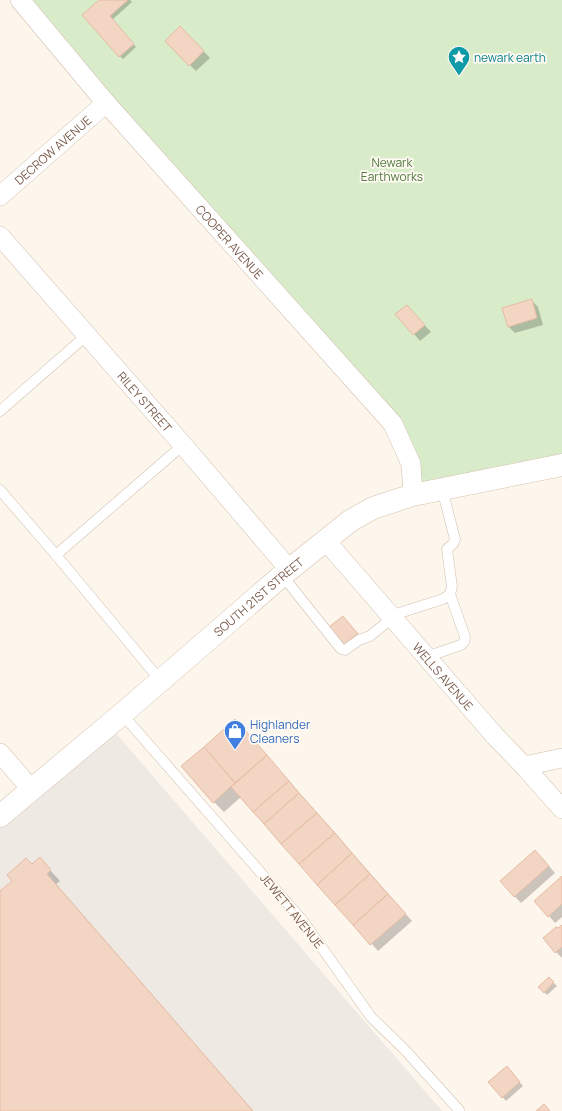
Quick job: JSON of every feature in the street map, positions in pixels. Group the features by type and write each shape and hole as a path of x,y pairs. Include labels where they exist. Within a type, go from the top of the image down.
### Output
{"main road":[{"name":"SOUTH 21ST STREET","path":"0,816 122,714 285,572 350,521 373,508 413,495 562,465"}],"street":[{"name":"COOPER AVENUE","path":"20,0 106,103 393,424 411,464 413,495"},
{"name":"DECROW AVENUE","path":"0,196 106,103"},
{"name":"RILEY STREET","path":"0,236 184,445 285,572"},
{"name":"WELLS AVENUE","path":"326,541 495,736 524,766 562,810"},
{"path":"0,753 31,789"},
{"path":"524,766 562,758"}],"lane":[{"path":"0,411 87,335"},
{"path":"56,555 184,445"},
{"path":"0,490 160,680"},
{"path":"426,657 461,645 464,642 465,637 450,594 452,587 447,549 453,544 454,539 442,490"},
{"path":"285,572 342,649 345,650 359,640 370,636 391,617 443,599 450,594"},
{"name":"JEWETT AVENUE","path":"122,714 303,921 370,1017 405,1050 459,1110"}],"shaded area":[{"path":"114,731 442,1111 0,1111 0,828"}],"green space":[{"name":"Newark Earthworks","path":"20,0 562,0 562,464 413,495 403,446"}],"building":[{"path":"99,0 128,0 110,16 134,44 119,57 82,15"},
{"path":"180,26 204,51 189,66 165,41"},
{"path":"532,299 537,318 508,327 502,308"},
{"path":"407,305 425,325 413,335 395,314"},
{"path":"343,616 358,634 343,645 329,627"},
{"name":"Highlander Cleaners","path":"235,719 267,755 235,783 204,747"},
{"path":"204,747 235,783 213,803 181,766"},
{"path":"267,755 289,781 253,812 231,787"},
{"path":"289,781 299,793 264,824 253,812"},
{"path":"299,793 317,813 281,844 264,824"},
{"path":"317,813 335,833 299,864 281,844"},
{"path":"335,833 352,853 317,885 299,864"},
{"path":"535,850 549,866 514,897 500,881"},
{"path":"352,853 370,874 335,905 317,885"},
{"path":"40,857 51,870 47,874 253,1111 0,1111 0,891 12,881 7,875 26,858 32,864"},
{"path":"370,874 388,894 353,925 335,905"},
{"path":"562,876 562,904 548,917 534,901"},
{"path":"388,894 406,914 370,945 353,925"},
{"path":"562,925 562,947 555,953 543,938 556,927 558,928"},
{"path":"549,977 554,982 544,993 538,987"},
{"path":"507,1066 520,1082 502,1098 488,1082"},
{"path":"544,1104 550,1111 536,1111"}],"place":[{"name":"newark earth","path":"459,76"},
{"name":"Highlander Cleaners","path":"235,750"}]}
